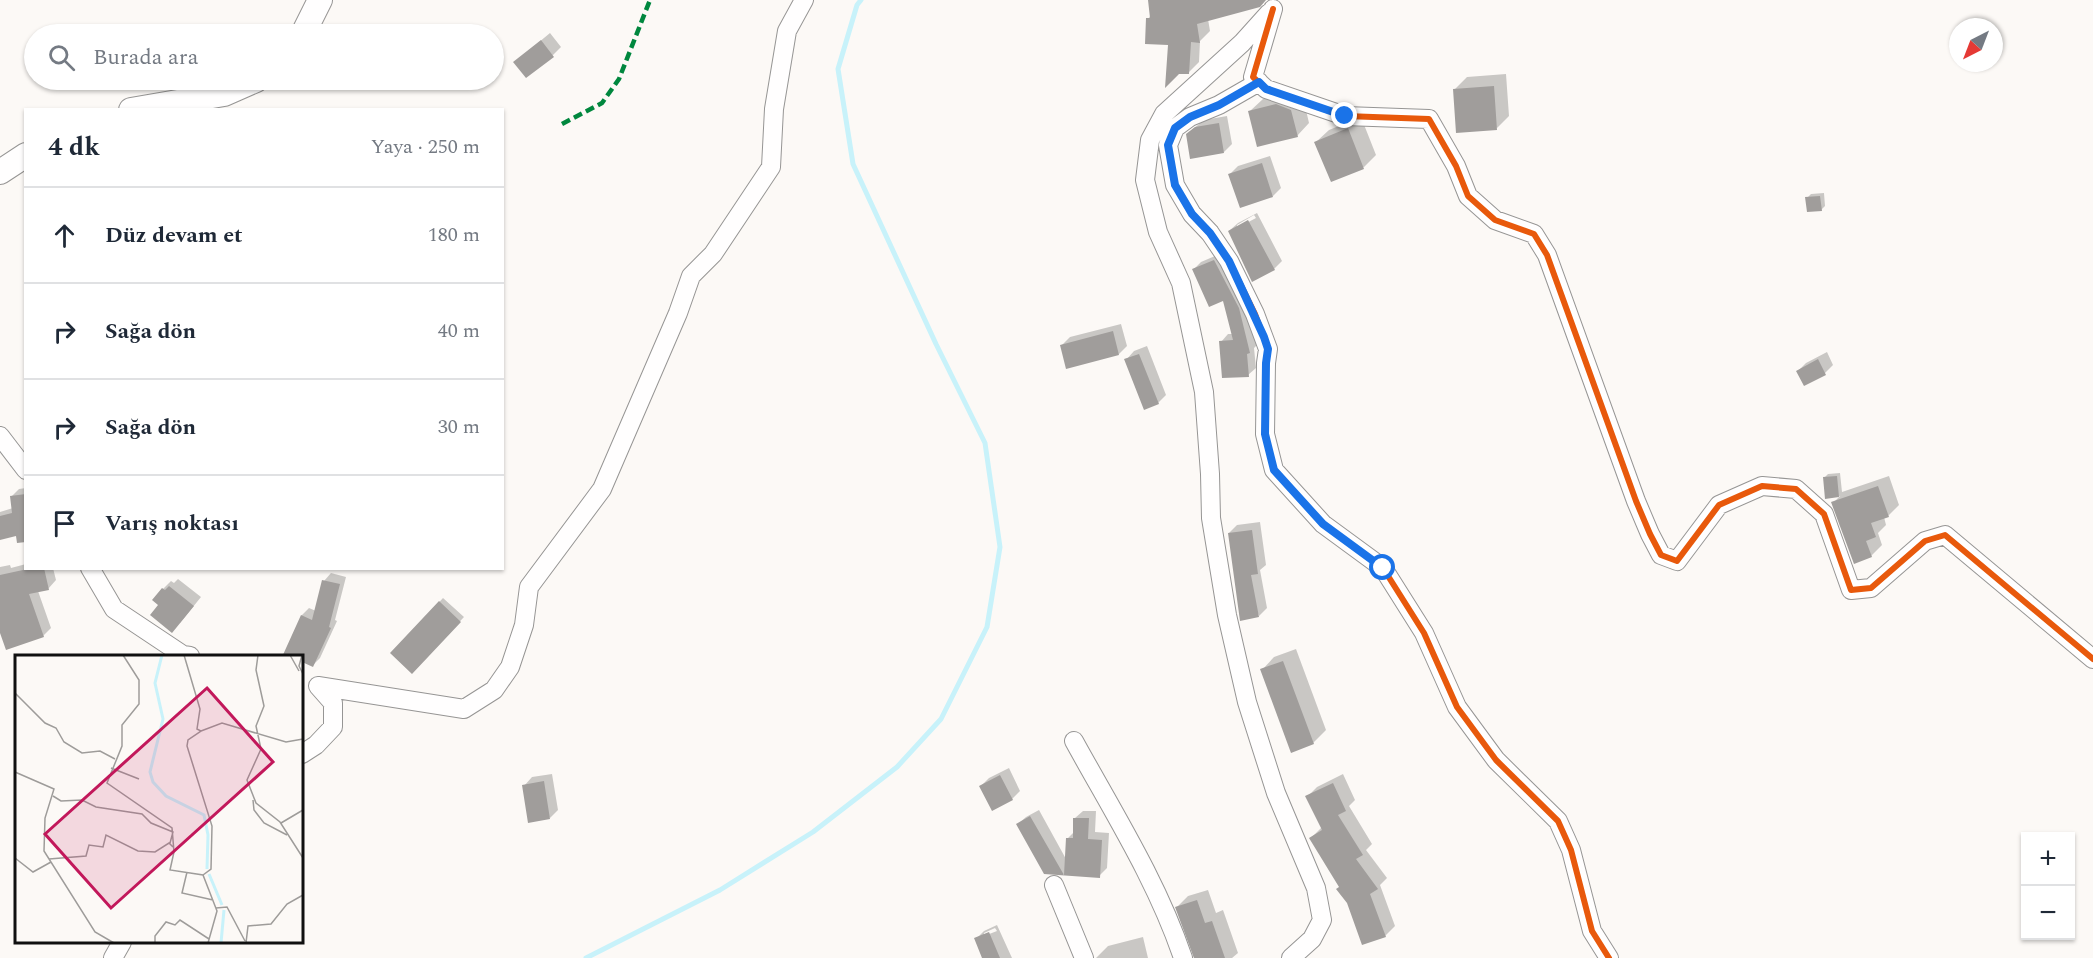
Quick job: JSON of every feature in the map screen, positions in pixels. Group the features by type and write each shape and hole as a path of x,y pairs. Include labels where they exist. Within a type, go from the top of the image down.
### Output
{"street":[{"path":"308,24 320,0"},
{"path":"310,684 464,709 494,690 510,667 514,656 524,625 529,587 602,489 678,313 690,276 713,254 771,167 774,109 787,31 804,0"},
{"path":"1276,4 1254,77 1266,89 1345,116 1429,119 1456,166 1468,196 1495,220 1534,234 1552,265 1636,501 1661,555 1677,561 1719,506 1762,486 1796,489 1824,514 1851,590 1871,588 1925,541 1945,535 2093,659"},
{"path":"1276,4 1242,43 1164,114 1150,140 1145,180 1158,232 1180,283 1204,392 1211,518 1227,615 1247,702 1276,793 1316,888 1322,920 1312,939 1291,958"},
{"path":"1259,82 1219,105 1190,117 1175,128 1168,145 1175,185 1192,214 1210,233 1229,261 1255,314 1268,349 1265,434 1274,470 1323,524 1383,568 1424,633 1457,707 1496,760 1558,821 1571,850 1592,931 1609,958"},
{"path":"143,108 224,94 233,90"},
{"path":"0,172 24,155"},
{"path":"0,436 24,467"},
{"path":"91,570 114,609 183,655"},
{"path":"303,753 316,746 333,727 333,703 310,684"},
{"path":"1074,741 1147,872 1172,924 1183,958"},
{"path":"1054,885 1084,958"},
{"path":"113,958 121,943"}],"building":[{"path":"1148,0 1266,0 1260,7 1197,24 1200,43 1191,42 1189,74 1179,74 1165,88 1168,45 1145,44 1146,18 1150,18"},
{"path":"541,40 554,57 526,78 513,62"},
{"path":"1494,86 1497,130 1456,133 1453,89"},
{"path":"1276,104 1291,110 1298,137 1257,147 1248,111"},
{"path":"1219,123 1224,153 1190,159 1186,134 1195,127"},
{"path":"1348,128 1364,169 1331,182 1314,142"},
{"path":"1262,163 1273,197 1240,208 1228,174"},
{"path":"1820,196 1822,211 1807,212 1805,197"},
{"path":"1248,220 1275,270 1252,282 1228,231"},
{"path":"1214,260 1239,308 1250,353 1247,354 1249,377 1222,378 1219,341 1233,340 1223,301 1209,307 1192,269"},
{"path":"1113,331 1119,355 1066,369 1060,345"},
{"path":"1139,354 1159,404 1144,410 1124,359"},
{"path":"1818,359 1826,375 1804,386 1796,371"},
{"path":"1837,476 1839,497 1825,499 1823,477"},
{"path":"1878,486 1889,517 1871,523 1876,537 1866,541 1872,557 1854,564 1831,502"},
{"path":"24,494 24,542 17,543 16,536 0,540 0,516 12,513 10,496"},
{"path":"1252,530 1258,574 1251,575 1259,617 1240,621 1228,533"},
{"path":"24,570 44,570 49,590 29,594 44,637 6,650 0,633 0,575"},
{"path":"322,580 340,584 329,627 331,628 313,667 303,662 303,655 283,655 301,615 312,620"},
{"path":"169,586 194,606 172,633 150,615 158,605 152,600 162,588 165,590"},
{"path":"439,601 461,622 412,674 390,653"},
{"path":"1283,661 1314,744 1291,753 1260,669"},
{"path":"1000,775 1013,800 992,811 979,786"},
{"path":"544,781 550,819 528,823 522,785"},
{"path":"1333,783 1346,811 1338,815 1363,855 1356,859 1378,889 1370,894 1386,937 1362,945 1347,903 1336,889 1339,887 1309,838 1322,830 1305,796"},
{"path":"1030,816 1064,875 1066,838 1073,838 1073,818 1089,818 1088,839 1102,840 1100,878 1044,874 1016,824"},
{"path":"1197,900 1205,923 1212,921 1225,958 1194,958 1175,907"},
{"path":"989,932 1000,958 982,958 974,938"}],"waterway":[{"path":"586,958 720,890 813,832 897,767 941,719 987,627 1000,547 985,443 936,344 853,164 838,69 857,5 861,0"}],"marked path":[{"path":"562,124 602,103 619,79 650,0"}],"cycle path":[{"path":"1273,9 1253,77 1266,89 1345,116 1429,119 1456,166 1468,196 1495,220 1534,234 1547,255 1636,501 1661,555 1677,561 1719,505 1762,486 1796,489 1824,514 1851,590 1871,588 1925,541 1945,535 2093,659"},
{"path":"1259,82 1219,105 1190,117 1175,128 1168,145 1175,185 1192,214 1210,233 1229,261 1255,314 1268,349 1265,434 1274,470 1323,524 1383,568 1424,633 1457,707 1496,760 1558,821 1571,850 1592,931 1609,958"}],"route":[{"path":"1345,116 1266,89 1259,82 1219,105 1190,117 1175,128 1168,145 1175,185 1192,214 1210,233 1229,261 1255,314 1268,349 1265,434 1274,470 1323,524 1383,568"}]}
